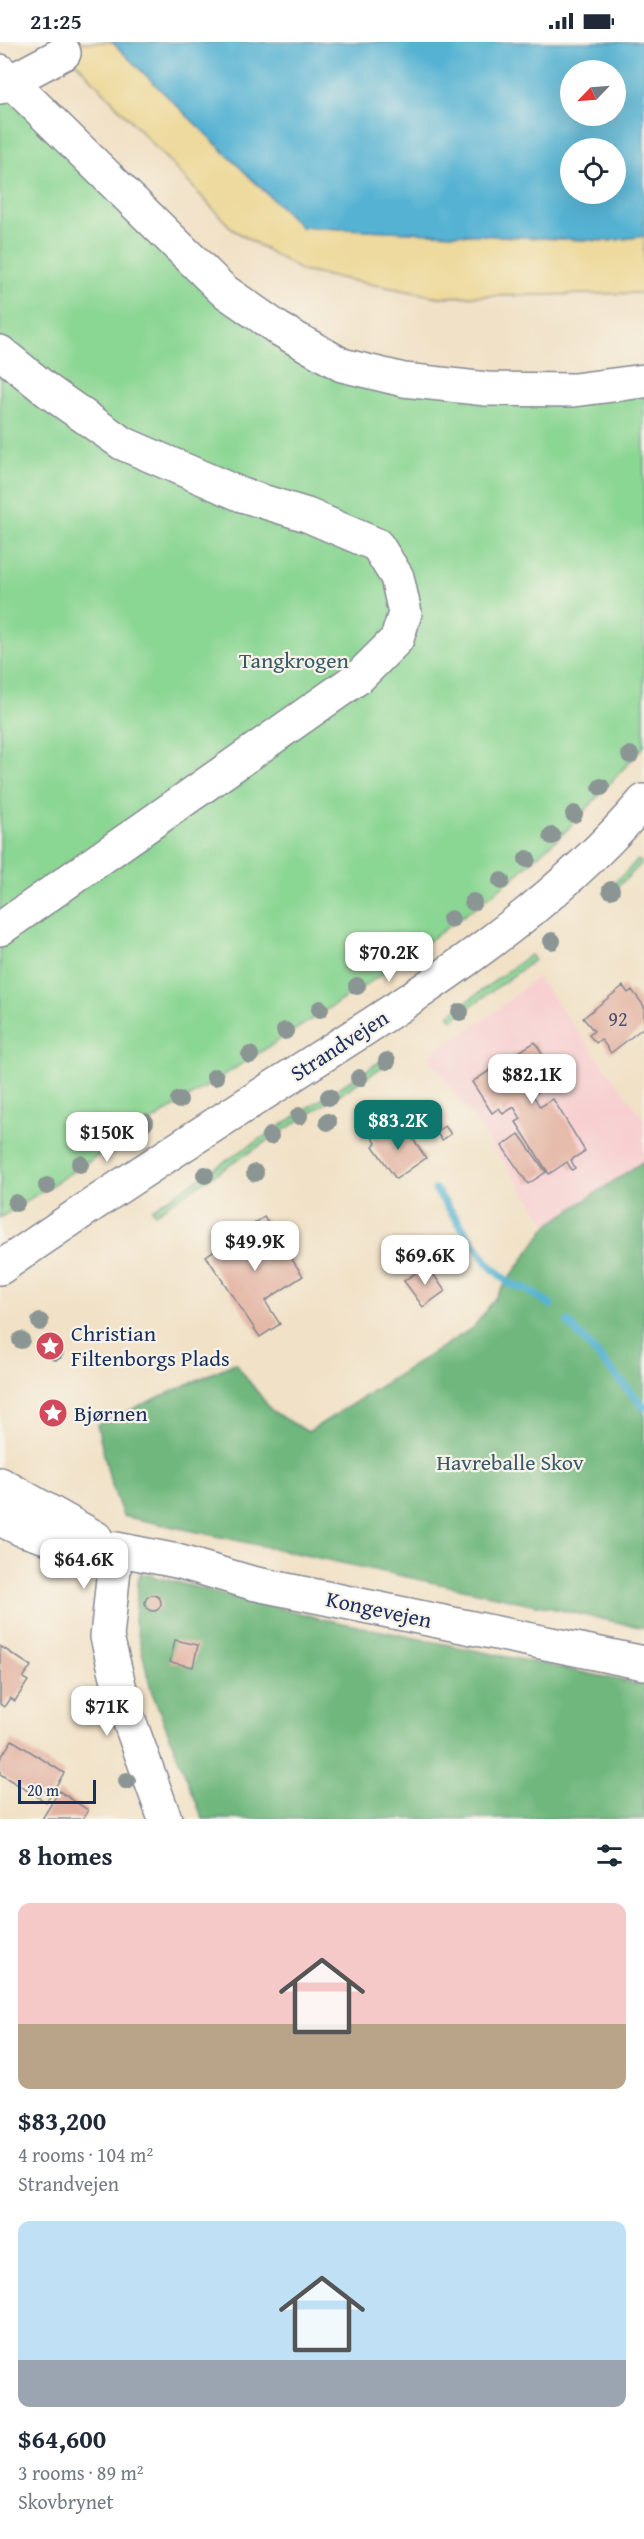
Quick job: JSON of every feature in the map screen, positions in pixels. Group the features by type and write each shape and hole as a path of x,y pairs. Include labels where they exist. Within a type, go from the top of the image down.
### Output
{"street":[{"path":"64,53 3,80 223,290 279,329 342,365 404,380 487,389 574,390 644,381"},
{"path":"0,352 48,391 122,442 242,495 307,515 377,545 397,577 405,613 397,639 359,677 0,929"},
{"name":"Strandvejen","path":"0,1268 100,1198 379,1020 472,956 574,871 642,808"},
{"name":"Strandvejen","path":"0,1245 100,1198"},
{"path":"0,1484 116,1549"},
{"path":"0,1519 21,1529 74,1546 116,1549"},
{"path":"116,1549 107,1637 118,1688 131,1730 165,1819"},
{"name":"Kongevejen","path":"116,1549 177,1561 252,1583 644,1663"}],"shaded area":[{"path":"537,977 644,1119 644,1161 548,1225 428,1055 493,1013"}],"green space":[{"name":"Tangkrogen","path":"0,82 317,362 644,390 644,746 570,827 513,878 462,917 378,977 0,1218"},
{"path":"638,860 642,863 608,896 604,893"},
{"path":"530,955 534,960 452,1020 449,1015"},
{"path":"390,1055 393,1060 155,1213 152,1209"},
{"name":"Havreballe Skov","path":"644,1161 644,1628 123,1516 110,1480 97,1425 235,1363 272,1411 308,1432 474,1327 548,1225"},
{"path":"139,1573 323,1619 644,1685 644,1819 203,1819 151,1690 135,1621"}],"sand":[{"path":"57,42 112,42 301,227 608,241 644,236 644,293 438,297 302,271 233,230"}],"water":[{"path":"112,42 644,42 644,236 608,241 301,227"}],"building":[{"path":"623,986 628,993 632,990 644,1006 644,1027 611,1053 601,1039 596,1043 589,1035 594,1031 583,1018"},
{"path":"535,1042 545,1059 551,1055 564,1076 533,1095 540,1107 553,1099 585,1151 571,1160 575,1168 572,1170 567,1162 549,1174 516,1122 521,1119 514,1107 503,1114 499,1108 492,1113 472,1082 503,1062 505,1066 508,1064 506,1060"},
{"path":"403,1124 426,1158 396,1179 373,1146 376,1143 372,1137 382,1130 386,1136"},
{"path":"445,1126 451,1134 442,1140 436,1132"},
{"path":"519,1134 546,1172 528,1184 502,1146"},
{"path":"264,1217 303,1276 265,1301 280,1324 260,1337 206,1256"},
{"path":"427,1265 445,1291 423,1307 404,1281"},
{"path":"153,1595 161,1603 153,1611 145,1603"},
{"path":"175,1640 198,1645 193,1667 170,1662"},
{"path":"0,1646 31,1666 23,1678 28,1681 15,1701 10,1698 4,1707 0,1704"},
{"path":"12,1740 64,1773 46,1802 0,1774 0,1759"},
{"path":"59,1791 88,1810 83,1819 42,1819"}],"waterway":[{"path":"436,1190 488,1264 510,1284 526,1289 551,1305"},
{"path":"568,1322 644,1407"}],"place":[{"name":"Christian Filtenborgs Plads","path":"50,1346"},
{"name":"Bjørnen","path":"53,1413"}]}
